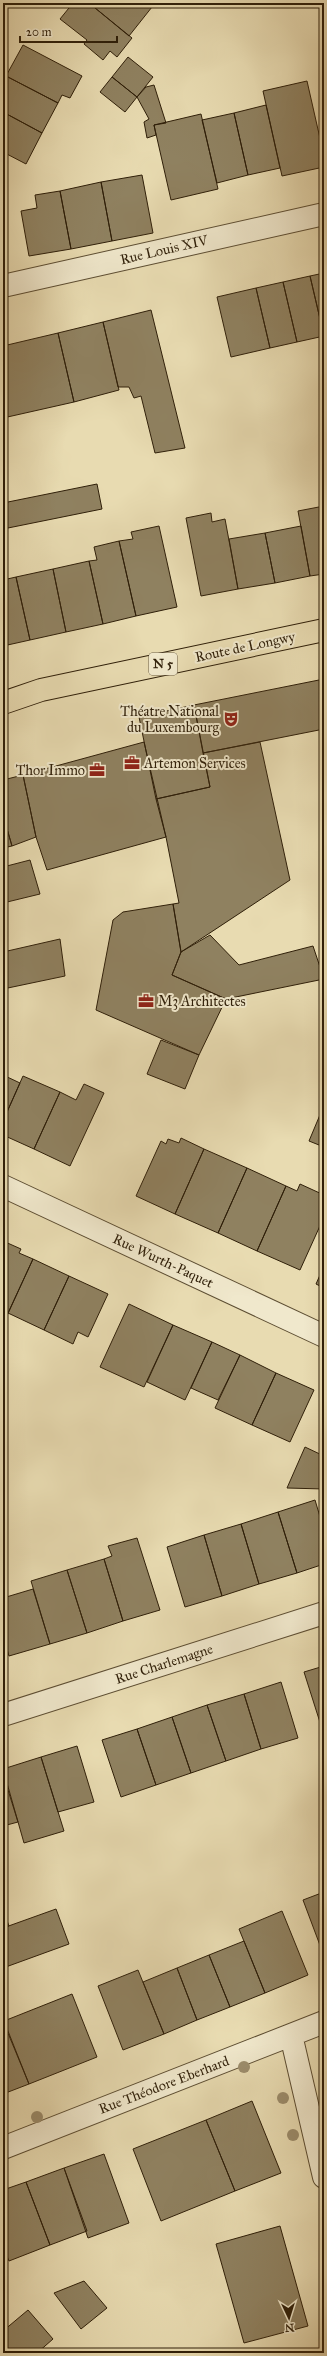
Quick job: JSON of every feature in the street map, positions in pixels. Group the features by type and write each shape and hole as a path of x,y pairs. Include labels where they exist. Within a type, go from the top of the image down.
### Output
{"main road":[{"name":"Route de Longwy","path":"3,702 41,690 324,630"}],"street":[{"name":"Rue Louis XIV","path":"3,286 324,214"},
{"name":"Rue Wurth-Paquet","path":"3,1186 324,1336"},
{"name":"Rue Charlemagne","path":"3,1715 324,1613"},
{"name":"Rue Théodore Eberhard","path":"3,2148 324,2022"},
{"path":"291,2034 324,2177"}],"building":[{"path":"73,3 89,3 132,38 117,57 110,51 103,60 84,44 87,40 60,19"},
{"path":"89,3 147,3 152,7 129,36"},
{"path":"23,45 82,76 70,98 62,95 58,103 6,76"},
{"path":"128,57 153,77 137,97 112,77"},
{"path":"6,76 58,103 42,133 3,112 3,82"},
{"path":"112,77 137,97 125,112 100,92"},
{"path":"307,81 324,156 324,167 282,176 263,91"},
{"path":"154,85 166,123 154,125 156,135 147,138 144,122 149,119 137,97 146,87"},
{"path":"266,105 280,168 248,175 234,113"},
{"path":"3,112 42,133 26,164 3,152"},
{"path":"234,113 248,175 217,183 202,120"},
{"path":"201,114 218,189 171,200 154,125"},
{"path":"142,175 153,233 112,241 101,182"},
{"path":"101,182 112,241 71,249 60,191"},
{"path":"60,191 71,249 29,256 21,211 37,208 35,195"},
{"path":"324,273 324,336 310,276"},
{"path":"310,276 324,336 297,342 283,282"},
{"path":"283,282 297,342 270,348 256,288"},
{"path":"256,288 270,348 231,357 217,297"},
{"path":"151,310 185,448 155,453 141,396 134,398 129,387 118,387 103,322"},
{"path":"103,322 119,390 74,402 58,333"},
{"path":"58,333 74,402 3,418 3,346"},
{"path":"97,484 102,509 3,529 3,503"},
{"path":"324,506 324,574 310,576 298,511"},
{"path":"211,513 212,522 225,519 238,589 201,596 186,518"},
{"path":"159,526 177,607 136,616 119,541 133,539 131,532"},
{"path":"301,526 310,576 275,583 265,533"},
{"path":"265,533 275,583 238,589 229,539"},
{"path":"119,541 136,616 103,624 89,561 97,560 94,547"},
{"path":"89,561 103,624 66,632 53,569"},
{"path":"53,569 66,632 30,640 16,577"},
{"path":"16,577 30,640 3,646 3,580"},
{"path":"324,679 324,729 203,753 194,705"},
{"path":"194,705 210,787 156,799 139,717"},
{"path":"144,742 166,837 47,870 36,837 23,775"},
{"path":"260,742 290,880 181,952 173,904 179,903 166,837 156,799 210,787 203,753"},
{"path":"23,775 36,837 12,846 3,815 3,780"},
{"path":"3,815 12,846 3,848"},
{"path":"30,860 40,894 3,903 3,867"},
{"path":"173,904 181,952 172,975 226,999 199,1055 96,1010 113,920 123,912"},
{"path":"210,935 239,965 313,946 324,979 226,999 172,975 181,952"},
{"path":"60,939 65,976 3,989 3,952"},
{"path":"161,1040 199,1055 185,1089 147,1074"},
{"path":"3,1075 20,1083 3,1121"},
{"path":"23,1076 60,1092 34,1149 3,1135 3,1121"},
{"path":"84,1084 104,1093 70,1166 34,1149 60,1092 76,1100"},
{"path":"322,1110 324,1112 324,1147 309,1141"},
{"path":"181,1138 204,1149 175,1214 136,1196 161,1141 166,1144 168,1139 179,1143"},
{"path":"204,1149 247,1168 218,1233 175,1214"},
{"path":"247,1168 286,1186 257,1251 218,1233"},
{"path":"300,1184 324,1195 324,1217 300,1270 257,1251 286,1186 297,1191"},
{"path":"3,1241 21,1249 19,1253 33,1259 5,1320 3,1319"},
{"path":"33,1259 69,1276 44,1330 8,1313"},
{"path":"324,1266 324,1288 316,1284"},
{"path":"69,1276 108,1294 88,1337 78,1332 73,1344 44,1330"},
{"path":"129,1304 173,1325 144,1387 100,1367"},
{"path":"173,1325 212,1342 185,1400 147,1382"},
{"path":"212,1342 240,1355 218,1400 191,1388"},
{"path":"240,1355 276,1373 252,1425 215,1408"},
{"path":"276,1373 314,1390 290,1442 252,1425"},
{"path":"305,1447 324,1456 324,1489 287,1488"},
{"path":"315,1500 324,1530 324,1564 297,1573 278,1512"},
{"path":"278,1512 297,1573 259,1584 241,1524"},
{"path":"241,1524 259,1584 222,1596 204,1535"},
{"path":"204,1535 222,1596 185,1607 167,1547"},
{"path":"137,1538 160,1610 123,1621 104,1559 112,1556 108,1546"},
{"path":"104,1559 123,1621 87,1633 67,1570"},
{"path":"67,1570 87,1633 50,1644 31,1581"},
{"path":"33,1589 50,1644 9,1656 3,1635 3,1598"},
{"path":"324,1666 324,1735 304,1672"},
{"path":"281,1682 298,1738 261,1749 244,1694"},
{"path":"244,1694 261,1749 226,1761 207,1705"},
{"path":"207,1705 226,1761 191,1773 172,1717"},
{"path":"172,1717 191,1773 156,1785 137,1729"},
{"path":"137,1729 156,1785 121,1797 102,1740"},
{"path":"77,1746 94,1802 58,1812 41,1757"},
{"path":"41,1757 64,1831 24,1843 3,1769"},
{"path":"3,1774 18,1822 3,1826"},
{"path":"324,1892 324,1956 303,1900"},
{"path":"56,1909 69,1944 3,1968 3,1928"},
{"path":"3,1910 9,1926 3,1928"},
{"path":"282,1911 308,1975 265,1993 239,1929"},
{"path":"244,1941 265,1993 230,2007 209,1955"},
{"path":"209,1955 230,2007 197,2020 177,1968"},
{"path":"177,1968 197,2020 164,2034 143,1982"},
{"path":"138,1970 164,2034 123,2050 98,1986"},
{"path":"72,1994 97,2057 29,2084 4,2021"},
{"path":"3,2021 29,2084 3,2094"},
{"path":"252,2101 281,2173 235,2191 206,2120"},
{"path":"206,2120 235,2191 161,2221 133,2149"},
{"path":"104,2154 129,2223 88,2238 64,2168"},
{"path":"64,2168 87,2231 50,2245 26,2182"},
{"path":"26,2182 50,2245 9,2261 3,2246 3,2190"},
{"path":"280,2226 308,2326 244,2343 216,2244"},
{"path":"84,2281 107,2308 81,2329 54,2293"},
{"path":"28,2310 53,2339 37,2353 3,2353 3,2331"}],"place":[{"name":"Théatre National du Luxembourg","path":"231,719"},
{"name":"Artemon Services","path":"132,763"},
{"name":"Thor Immo","path":"97,770"},
{"name":"M3 Architectes","path":"146,1001"}]}
